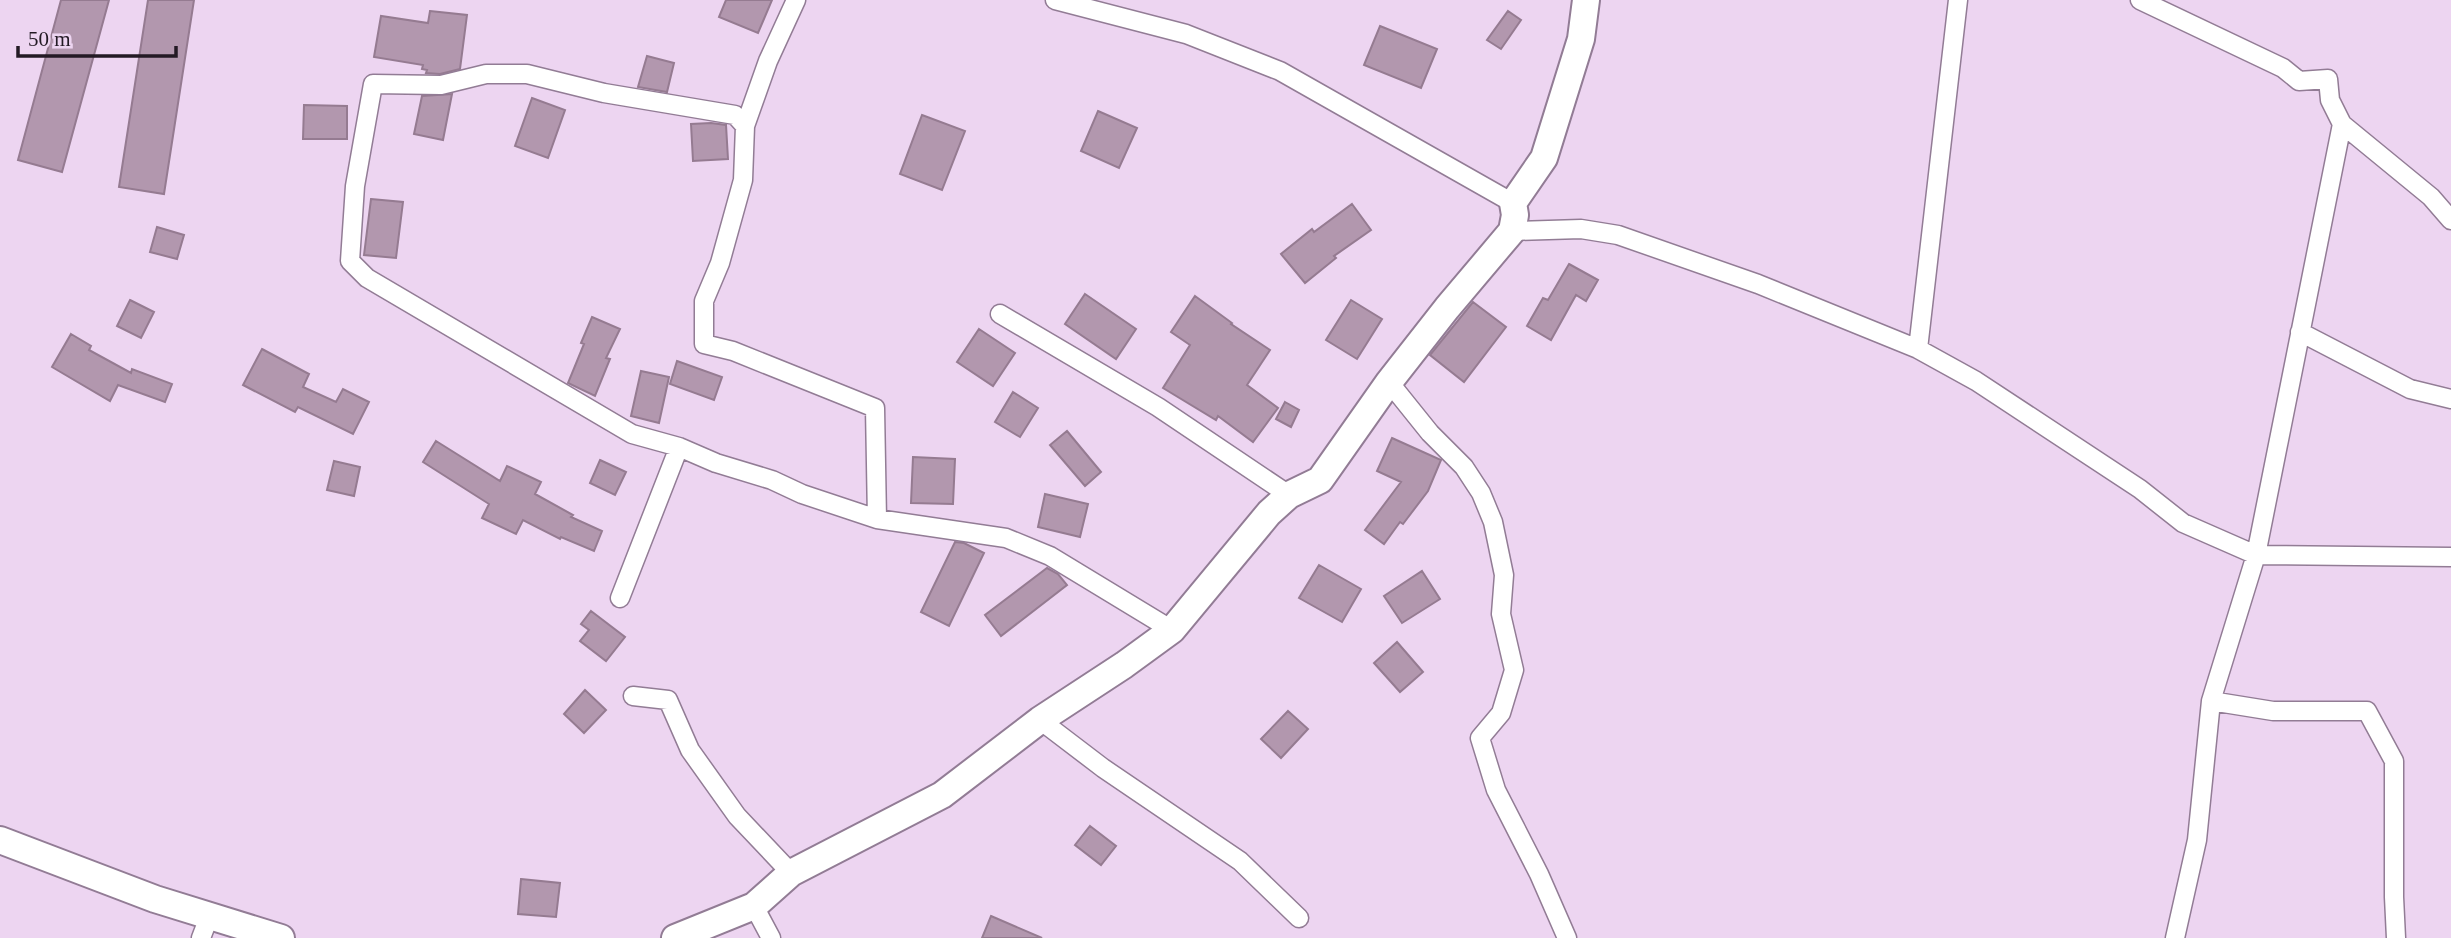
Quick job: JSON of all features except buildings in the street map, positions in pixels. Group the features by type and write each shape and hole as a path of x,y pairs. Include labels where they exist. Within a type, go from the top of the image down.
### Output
{"street":[{"path":"796,0 768,61 745,126 743,180 720,263 704,301 704,344 733,351 875,408 877,519"},
{"path":"1055,0 1186,34 1280,71 1513,202"},
{"path":"675,938 754,906 791,873 942,795 1040,720 1124,666 1172,630 1269,513 1289,495 1320,481 1390,382 1512,230 1515,215 1513,202 1544,158 1581,39 1586,0"},
{"path":"1918,349 1958,0"},
{"path":"2140,0 2283,68 2299,81 2328,79 2330,100 2342,124 2436,202 2451,220"},
{"path":"745,126 735,115 604,93 527,74 486,74 441,85 373,84 355,186 350,261 367,278 632,434 679,447 716,463 772,480 802,494 877,519 1006,538 1050,556 1172,630"},
{"path":"2175,938 2197,840 2211,701 2256,555 2342,124"},
{"path":"1512,230 1581,229 1618,235 1758,284 1918,349 1976,381 2140,489 2183,523 2256,555 2451,557"},
{"path":"1000,314 1158,407 1289,495"},
{"path":"2300,332 2410,389 2451,399"},
{"path":"1390,382 1430,433 1464,467 1481,493 1493,522 1504,575 1501,614 1514,670 1501,713 1480,738 1496,790 1539,874 1567,938"},
{"path":"620,598 679,447"},
{"path":"633,696 668,700 690,750 737,816 791,873"},
{"path":"2211,701 2273,712 2367,711 2394,761 2396,938"},
{"path":"1040,720 1103,768 1240,860 1299,918"},
{"path":"0,840 205,928 281,938"},
{"path":"754,906 771,938"}]}
